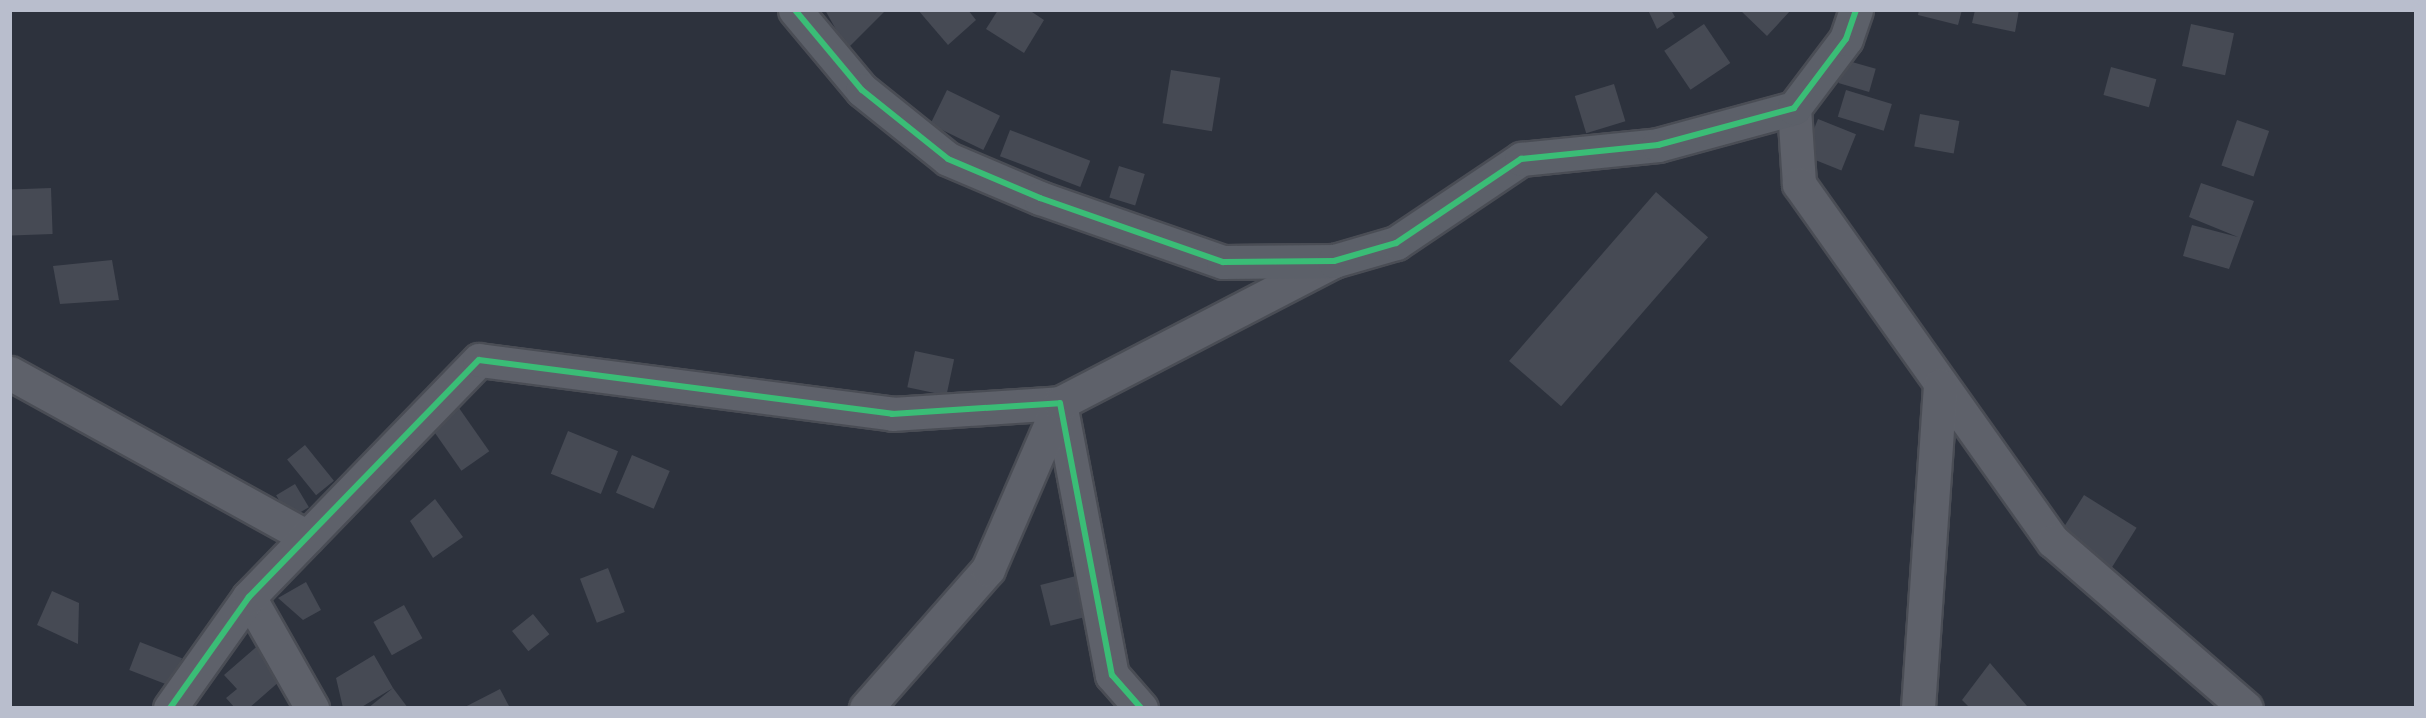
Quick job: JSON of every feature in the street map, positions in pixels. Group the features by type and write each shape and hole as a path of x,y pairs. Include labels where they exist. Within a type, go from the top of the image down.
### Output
{"street":[{"path":"795,10 862,90 948,159 1040,198 1223,262 1334,261"},
{"path":"170,708 249,597 478,360 892,414 1060,403 1334,261 1396,243 1521,159 1659,145 1794,108 1846,39 1856,10"},
{"path":"1794,108 1799,184 1940,386 2053,541 2246,708"},
{"path":"10,373 307,537"},
{"path":"1917,708 1940,386"},
{"path":"866,708 988,569 1060,403"},
{"path":"1060,403 1112,675 1141,708"},
{"path":"249,597 312,708"}],"building":[{"path":"825,10 886,10 847,49"},
{"path":"918,10 968,10 976,20 948,45"},
{"path":"998,10 1029,10 1044,20 1024,53 986,29"},
{"path":"1648,10 1671,10 1675,17 1657,29"},
{"path":"1740,10 1791,10 1767,36"},
{"path":"1919,10 1962,10 1958,25 1918,15"},
{"path":"1975,10 2019,10 2015,32 1972,23"},
{"path":"1704,24 1730,63 1690,90 1664,51"},
{"path":"2191,24 2234,33 2225,75 2182,66"},
{"path":"1845,60 1876,69 1869,92 1838,83"},
{"path":"2111,67 2156,79 2149,107 2103,95"},
{"path":"1171,70 1220,78 1212,131 1163,123"},
{"path":"1614,84 1625,121 1586,133 1575,96"},
{"path":"947,90 1000,116 983,150 930,124"},
{"path":"1846,90 1892,104 1884,131 1838,117"},
{"path":"1920,114 1959,121 1954,153 1914,146"},
{"path":"1818,119 1856,134 1841,171 1803,155"},
{"path":"2237,120 2269,131 2254,176 2221,165"},
{"path":"1010,130 1090,161 1080,187 1000,156"},
{"path":"1119,166 1145,174 1135,205 1109,198"},
{"path":"2201,183 2254,201 2229,269 2183,256 2192,225 2238,237 2189,217"},
{"path":"51,188 53,234 12,235 10,189"},
{"path":"1656,192 1708,237 1561,406 1509,361"},
{"path":"112,260 119,300 60,304 53,266"},
{"path":"915,351 954,359 946,396 907,387"},
{"path":"452,398 489,451 461,471 424,418"},
{"path":"568,431 618,451 601,494 551,474"},
{"path":"305,445 334,481 316,495 287,459"},
{"path":"632,455 670,471 654,509 616,493"},
{"path":"295,484 309,507 290,518 276,495"},
{"path":"2084,495 2137,528 2112,568 2059,535"},
{"path":"435,499 463,537 433,558 410,521"},
{"path":"608,568 625,612 597,623 580,579"},
{"path":"1084,574 1094,615 1050,626 1040,585"},
{"path":"306,582 321,610 303,620 278,598"},
{"path":"52,591 79,603 78,644 37,625"},
{"path":"404,605 422,638 392,655 373,622"},
{"path":"533,614 549,634 528,651 512,631"},
{"path":"140,642 182,658 171,686 129,670"},
{"path":"262,642 289,673 249,708 235,708 226,698 237,689 224,675"},
{"path":"374,655 393,688 360,708 343,708 336,678"},
{"path":"1990,663 2027,706 2026,708 1970,708 1962,700"},
{"path":"393,688 408,708 368,708"},
{"path":"500,689 510,708 463,708"}],"cycle path":[{"path":"795,10 862,90 948,159 1040,198 1223,262 1334,261 1396,243 1521,159 1658,145 1794,108 1846,39 1856,10"},
{"path":"170,708 249,597 479,360 892,414 1060,403 1112,675 1141,708"}]}
